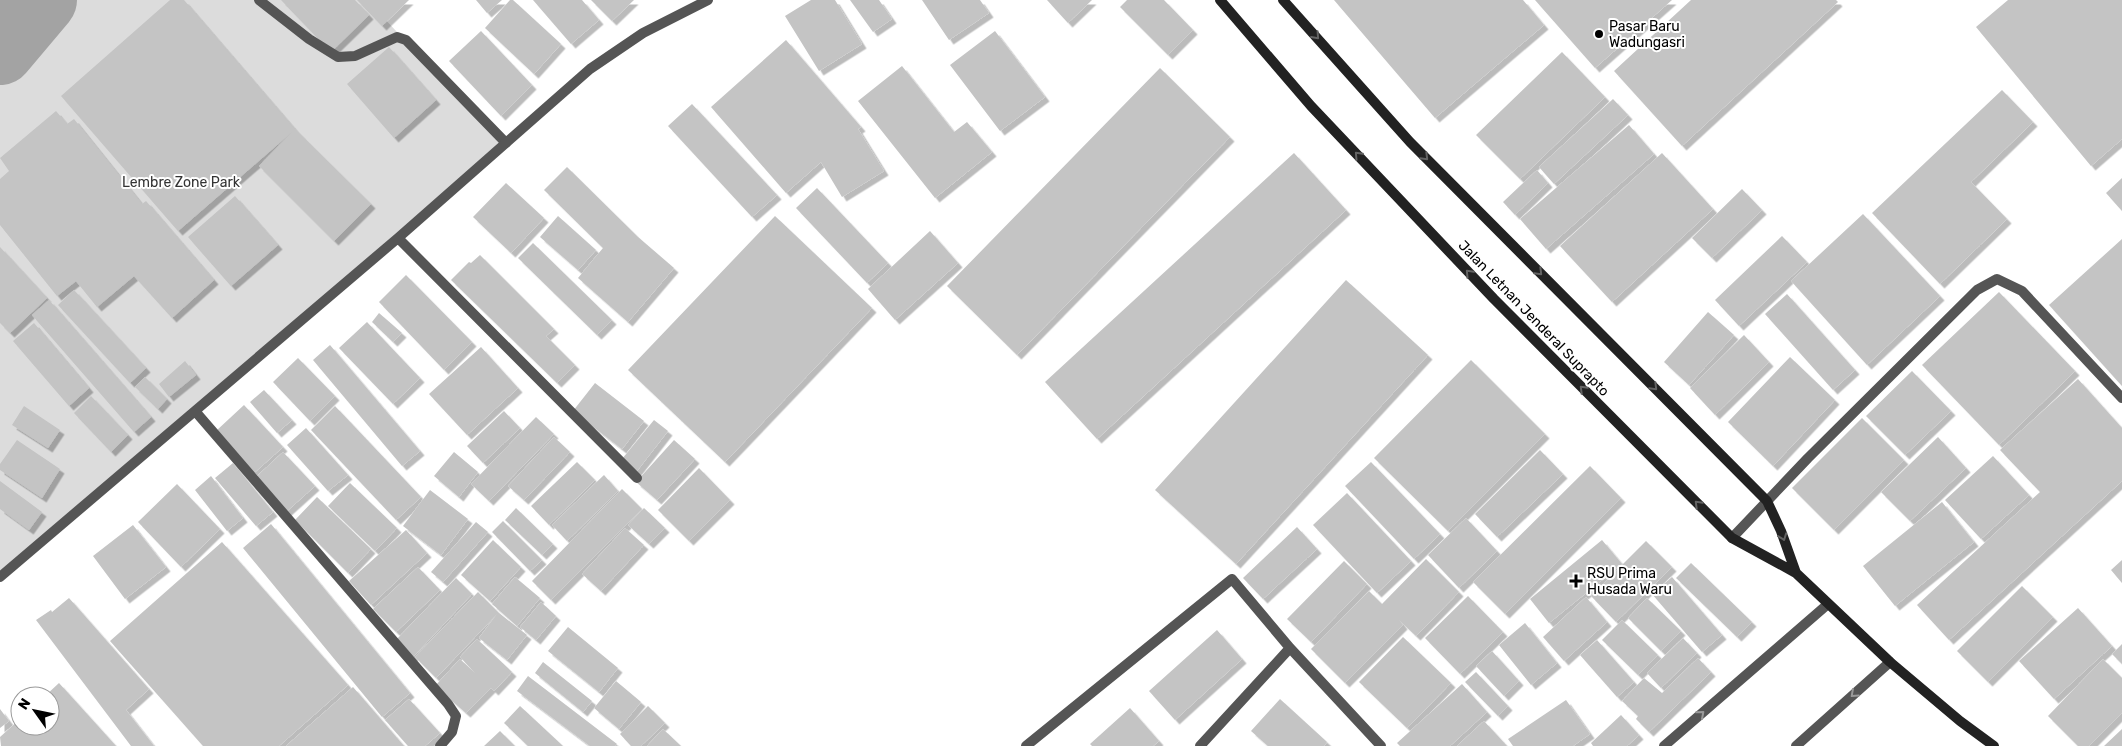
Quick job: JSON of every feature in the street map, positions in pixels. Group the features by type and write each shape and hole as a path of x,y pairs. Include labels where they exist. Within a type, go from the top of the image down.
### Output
{"main road":[{"name":"Jalan Letnan Jenderal Suprapto","path":"1220,0 1311,106 1494,299 1732,538 1796,573"},
{"path":"1283,0 1410,142 1767,501 1782,531 1796,573 1890,662 1960,721 1994,746"}],"street":[{"path":"259,0 309,40 338,57 355,56 397,37 406,40 506,143"},
{"path":"0,577 398,238 590,69 643,33 708,0"},
{"path":"398,238 637,478"},
{"path":"1732,538 1808,458 1977,290 1997,279 2022,290 2122,398"},
{"path":"195,411 448,704 456,716 452,732 440,746"},
{"path":"1026,746 1232,579 1290,648 1381,746"},
{"path":"1664,746 1828,604"},
{"path":"1200,746 1290,648"},
{"path":"1796,746 1890,662"}],"green space":[{"name":"Lembre Zone Park","path":"41,0 367,0 502,144 0,576 0,47"}],"building":[{"path":"170,0 184,0 295,129 371,204 334,241 259,166 292,132 178,231 61,96"},
{"path":"281,0 355,0 369,15 331,52"},
{"path":"357,0 409,0 382,26"},
{"path":"476,0 502,0 487,13"},
{"path":"510,0 513,0 561,44 534,74 485,28"},
{"path":"533,0 582,0 599,20 571,44"},
{"path":"591,0 634,0 612,21"},
{"path":"811,0 835,0 862,44 819,71 785,16"},
{"path":"850,0 879,0 892,19 873,32"},
{"path":"922,0 980,0 989,13 949,40"},
{"path":"1047,0 1092,0 1068,23"},
{"path":"1127,0 1164,0 1193,30 1168,55 1120,7"},
{"path":"1334,0 1523,0 1544,25 1435,118"},
{"name":"Pasar Baru Wadungasri","path":"1535,0 1672,0 1595,68"},
{"path":"1691,0 1836,0 1838,2 1682,146 1614,71"},
{"path":"2008,0 2122,0 2122,139 2091,166 1976,27"},
{"path":"481,31 532,85 501,116 449,61"},
{"path":"995,31 1045,97 1000,131 950,65"},
{"path":"786,40 861,127 858,129 884,171 842,197 821,162 786,193 711,107"},
{"path":"389,47 436,100 394,138 347,84"},
{"path":"1562,52 1605,97 1520,179 1476,135"},
{"path":"902,66 954,132 967,122 992,152 935,198 858,101"},
{"path":"1160,68 1230,137 1017,355 947,286"},
{"path":"2002,90 2033,122 1971,182 2007,219 1940,284 1872,213"},
{"path":"1613,99 1628,115 1554,184 1539,167"},
{"path":"692,104 777,195 752,217 668,126"},
{"path":"56,111 67,124 74,119 142,204 146,201 214,280 172,318 134,276 97,307 76,281 57,296 0,225 0,179 9,171 0,158"},
{"path":"1629,125 1654,154 1546,249 1520,219"},
{"path":"1294,153 1346,210 1097,439 1045,382"},
{"path":"1662,153 1713,209 1612,302 1560,246"},
{"path":"567,167 638,237 674,268 628,322 578,278 603,248 544,190"},
{"path":"1537,170 1548,183 1515,215 1503,202"},
{"path":"2122,178 2122,211 2106,193"},
{"path":"506,183 544,218 511,253 473,217"},
{"path":"817,188 888,263 867,283 796,208"},
{"path":"1742,189 1762,210 1712,258 1692,238"},
{"path":"235,196 278,245 231,286 188,237"},
{"path":"1863,214 1940,296 1867,365 1791,281"},
{"path":"558,216 596,250 578,270 540,237"},
{"path":"775,216 872,308 725,462 628,370"},
{"path":"930,231 958,263 895,320 868,289"},
{"path":"1782,236 1807,262 1739,326 1715,300"},
{"path":"2122,239 2122,386 2049,305"},
{"path":"533,243 612,320 597,335 518,258"},
{"path":"0,247 47,298 10,333 0,323"},
{"path":"480,255 554,329 546,336 575,365 557,383 451,280 469,262 471,263"},
{"path":"406,275 472,342 444,370 379,302"},
{"path":"1346,280 1428,355 1236,564 1155,490"},
{"path":"74,290 146,368 130,383 58,305"},
{"path":"1999,292 2075,371 1999,445 1922,365"},
{"path":"1787,294 1855,370 1833,390 1765,314"},
{"path":"49,300 151,417 134,432 32,315"},
{"path":"1708,312 1734,335 1689,385 1664,362"},
{"path":"379,313 402,333 393,342 372,322"},
{"path":"367,322 420,378 393,404 339,348"},
{"path":"34,323 89,388 69,406 13,341"},
{"path":"1744,335 1769,362 1715,415 1690,388"},
{"path":"330,345 420,451 402,466 313,360"},
{"path":"481,347 518,388 467,435 429,394"},
{"path":"1790,357 1835,400 1773,466 1728,422"},
{"path":"298,358 335,396 310,421 273,382"},
{"path":"1471,360 1545,434 1448,531 1374,458"},
{"path":"185,361 196,375 169,397 159,384"},
{"path":"1912,371 1951,411 1905,455 1866,416"},
{"path":"145,377 167,399 158,409 135,387"},
{"path":"2078,379 2122,428 2122,481 1949,640 1917,605 2040,492 2000,450"},
{"path":"595,383 644,421 622,449 573,411"},
{"path":"264,390 292,420 277,433 250,402"},
{"path":"91,396 128,435 111,452 74,413"},
{"path":"244,405 283,447 254,473 216,431"},
{"path":"24,406 60,430 48,448 12,425"},
{"path":"335,406 421,497 396,520 311,430"},
{"path":"504,411 520,428 483,463 467,446"},
{"path":"536,417 554,434 489,501 471,484"},
{"path":"1862,418 1904,460 1834,530 1792,488"},
{"path":"654,420 668,431 637,471 622,459"},
{"path":"306,428 348,475 328,491 287,445"},
{"path":"554,437 570,452 524,500 508,486"},
{"path":"1938,437 1966,468 1910,521 1881,492"},
{"path":"17,440 60,469 42,498 0,470 0,464"},
{"path":"674,440 695,459 657,500 636,482"},
{"path":"1540,450 1563,474 1497,537 1475,514"},
{"path":"283,452 315,486 286,512 255,478"},
{"path":"454,452 478,472 459,497 434,476"},
{"path":"1993,456 2029,495 1981,539 1945,500"},
{"path":"577,462 595,480 549,525 531,506"},
{"path":"1371,462 1440,534 1414,559 1345,486"},
{"path":"233,463 273,512 256,526 215,478"},
{"path":"1590,466 1621,498 1505,614 1473,582"},
{"path":"699,468 730,500 689,541 658,510"},
{"path":"604,475 618,491 567,541 552,525"},
{"path":"211,476 243,518 227,531 195,490"},
{"path":"0,481 42,512 29,530 0,509"},
{"path":"350,483 397,528 375,551 328,506"},
{"path":"177,484 220,529 181,567 138,522"},
{"path":"622,489 642,509 551,600 532,581"},
{"path":"430,490 468,519 441,555 403,526"},
{"path":"1347,493 1411,561 1377,593 1313,525"},
{"path":"317,497 371,549 348,573 295,520"},
{"path":"1942,502 1974,542 1895,606 1863,566"},
{"path":"516,508 553,544 542,555 505,520"},
{"path":"644,508 665,528 649,544 628,525"},
{"path":"1466,518 1497,551 1459,588 1428,555"},
{"path":"503,521 542,560 530,571 492,532"},
{"path":"476,522 488,532 443,582 431,572"},
{"path":"271,524 410,693 382,717 243,548"},
{"path":"133,525 166,567 125,599 93,556"},
{"path":"1297,527 1317,549 1263,599 1243,578"},
{"path":"625,528 644,545 601,591 582,574"},
{"path":"406,530 427,553 371,605 349,581"},
{"path":"493,540 521,567 490,601 461,575"},
{"name":"RSU Prima Husada Waru","path":"1602,540 1622,564 1549,623 1530,599"},
{"path":"1646,541 1672,567 1616,622 1591,596"},
{"path":"222,542 348,685 279,746 203,746 110,641"},
{"path":"1426,559 1459,592 1416,636 1399,620 1403,625 1345,683 1311,649 1369,591 1382,604"},
{"path":"2122,560 2122,583 2111,570"},
{"path":"1344,561 1367,584 1311,642 1287,619"},
{"path":"1691,563 1752,622 1737,637 1676,578"},
{"path":"418,567 440,590 396,632 373,609"},
{"path":"515,577 540,598 517,626 492,604"},
{"path":"1672,577 1722,635 1702,652 1652,594"},
{"path":"456,578 472,594 413,657 395,641"},
{"path":"2022,586 2053,617 1988,682 1957,651"},
{"path":"478,592 499,613 527,635 507,660 479,638 497,614 436,678 415,657"},
{"path":"1468,596 1503,632 1460,674 1425,638"},
{"path":"1586,597 1607,622 1564,661 1543,637"},
{"path":"69,598 149,689 126,710 154,746 131,746 36,620 51,610 52,612"},
{"path":"1647,598 1681,631 1661,651 1628,618"},
{"path":"541,602 556,616 536,640 520,627"},
{"path":"2078,608 2112,646 2054,699 2019,661"},
{"path":"1622,620 1658,655 1638,675 1602,640"},
{"path":"1525,623 1557,663 1531,685 1499,645"},
{"path":"568,627 618,668 599,692 548,651"},
{"path":"1217,630 1242,659 1175,720 1149,691"},
{"path":"1403,637 1451,683 1407,728 1359,682"},
{"path":"1683,638 1697,653 1661,688 1647,673"},
{"path":"477,639 512,672 494,691 491,688 466,713 435,686 460,659 475,673 460,657"},
{"path":"1597,640 1634,682 1617,697 1580,655"},
{"path":"2122,644 2122,664 2112,654"},
{"path":"1492,651 1519,681 1504,696 1476,666"},
{"path":"1698,658 1711,672 1649,732 1636,719 1638,716 1622,701 1644,678 1662,693"},
{"path":"2103,659 2122,678 2122,713 2089,746 2078,746 2048,716"},
{"path":"543,662 592,701 583,712 535,673"},
{"path":"1476,672 1508,706 1498,716 1465,682"},
{"path":"528,676 617,744 615,746 590,746 517,691"},
{"path":"616,681 641,702 619,729 594,708"},
{"path":"59,683 116,746 1,746 0,737 10,728 10,736 60,736 60,686 56,686"},
{"path":"1462,684 1487,712 1450,746 1400,746 1397,743"},
{"path":"353,687 404,746 286,746"},
{"path":"409,699 440,733 425,746 408,746 385,720"},
{"path":"1280,699 1327,742 1324,746 1268,746 1251,731"},
{"path":"1566,700 1590,734 1573,746 1513,746 1508,739"},
{"path":"520,706 563,746 528,746 504,723"},
{"path":"648,706 665,723 641,746 631,746 620,734"},
{"path":"1130,708 1159,741 1153,746 1092,746 1090,744"},
{"path":"0,709 9,721 0,728"},
{"path":"1621,715 1639,735 1627,746 1593,746 1591,743"},
{"path":"1484,721 1507,746 1457,746"},
{"path":"663,729 681,746 647,746"},
{"path":"2122,729 2122,746 2104,746"},
{"path":"500,731 515,746 484,746"}],"waterway":[{"path":"0,51 43,0"}],"place":[{"name":"Pasar Baru Wadungasri","path":"1599,34"},
{"name":"RSU Prima Husada Waru","path":"1576,581"}]}
